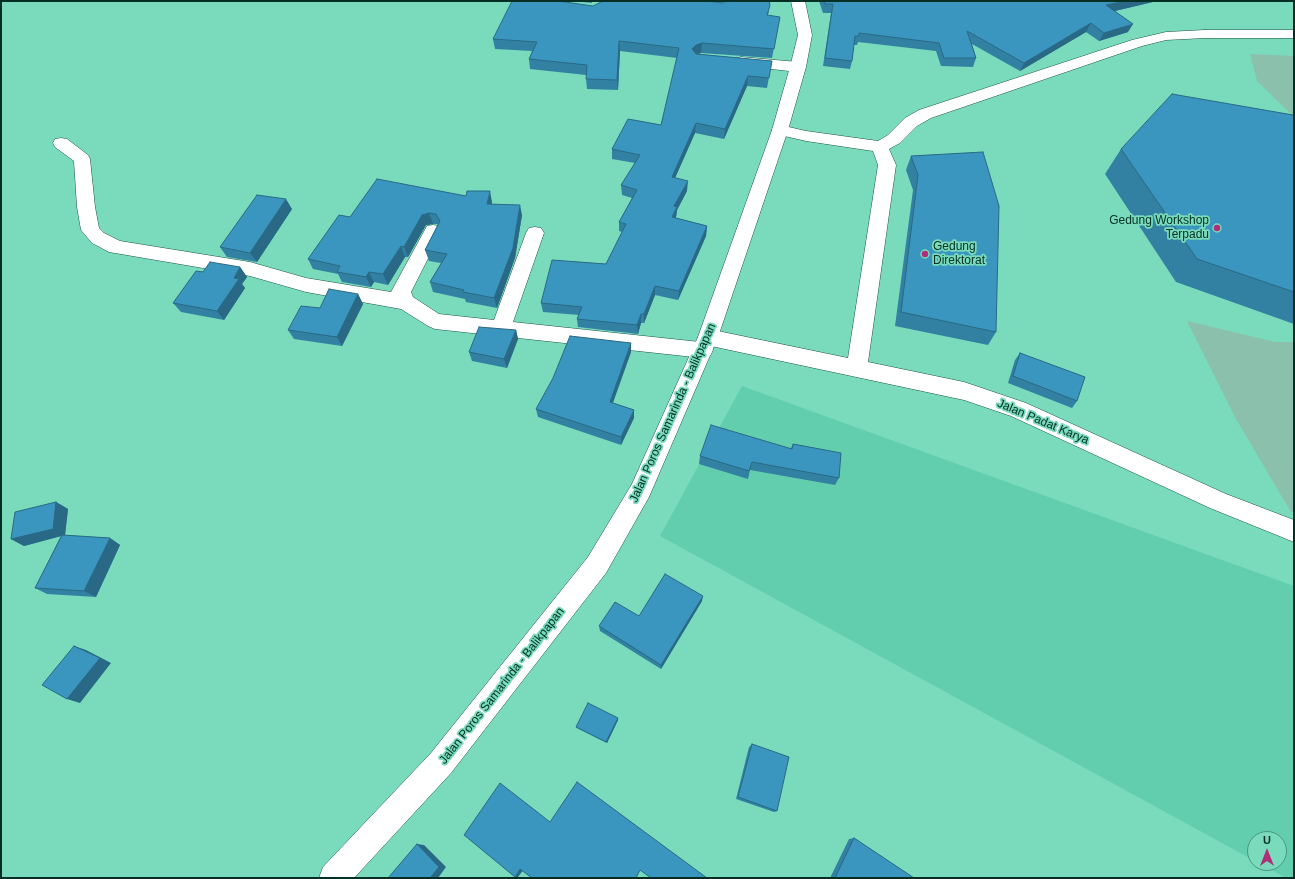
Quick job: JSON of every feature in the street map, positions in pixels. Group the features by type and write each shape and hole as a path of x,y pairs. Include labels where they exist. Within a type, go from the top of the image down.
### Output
{"main road":[{"name":"Jalan Poros Samarinda - Balikpapan","path":"334,878 441,763 597,565 641,490 706,343 780,130 798,67 805,35 798,1"},
{"path":"780,130 806,136 880,147 894,139 911,122 925,114 1137,43 1166,36 1205,34 1294,34"},
{"path":"723,61 798,67"},
{"path":"61,143 82,159 86,207 90,230 98,238 116,247 250,269 306,285 406,302"},
{"path":"857,368 887,165 880,147"},
{"path":"406,302 400,292 433,231"},
{"path":"501,328 535,233"},
{"name":"Jalan Padat Karya","path":"406,302 435,321 501,328 706,343 857,368 964,391 1018,409 1218,500 1294,531"}],"shaded area":[{"path":"1250,54 1294,56 1294,117 1257,81"},
{"path":"1187,321 1275,342 1294,342 1294,512 1291,512 1236,419"},
{"path":"742,386 1294,586 1294,878 1286,878 1273,871 1287,871 1287,831 1247,831 1247,857 660,536"}],"building":[{"path":"512,1 558,1 593,6 603,1 707,1 724,3 725,1 769,1 770,5 767,15 780,17 774,49 702,43 696,45 692,49 696,54 772,61 769,78 748,76 725,129 696,123 672,177 688,181 674,206 677,207 672,217 707,226 679,291 655,286 644,314 641,314 637,325 577,319 582,307 541,303 552,260 606,264 626,224 619,222 637,190 621,185 640,155 612,149 628,119 661,125 679,48 619,41 617,80 586,79 587,65 529,59 537,42 493,39"},
{"path":"824,1 1125,1 1106,5 1133,24 1104,33 1091,23 1024,63 967,31 976,58 944,58 939,43 859,33 859,36 855,36 852,61 825,58 833,4 825,4"},
{"name":"Gedung Workshop Terpadu","path":"1172,94 1294,116 1294,292 1197,259 1121,149"},
{"path":"983,152 999,206 996,332 901,312 918,175 911,156"},
{"path":"377,179 466,196 467,191 490,191 487,204 520,205 513,248 494,298 463,292 464,290 430,282 447,254 425,250 440,221 436,214 429,213 422,215 404,247 401,246 383,274 369,272 366,277 337,272 340,266 308,259 339,215 350,217"},
{"path":"257,195 286,199 250,253 220,247"},
{"path":"210,262 240,267 234,278 239,279 217,311 173,303 196,271 203,272"},
{"path":"329,289 358,294 337,337 288,330 301,306 320,308"},
{"path":"479,327 516,330 504,359 469,352"},
{"path":"570,336 631,343 610,402 634,410 621,437 536,409 553,378"},
{"path":"1020,353 1085,377 1077,401 1013,376"},
{"path":"711,425 792,449 793,444 841,453 839,478 752,462 749,471 700,456"},
{"path":"56,502 53,529 11,539 15,512"},
{"path":"62,535 110,538 84,591 35,588"},
{"path":"665,574 703,596 661,665 599,626 615,602 639,616"},
{"path":"74,646 100,658 67,699 42,685"},
{"path":"588,703 618,718 606,742 576,727"},
{"path":"752,744 789,757 777,811 738,797"},
{"path":"577,782 707,878 651,878 640,870 636,878 532,878 520,869 515,877 464,835 500,783 550,822"},
{"path":"854,838 914,878 835,878"},
{"path":"417,844 439,867 430,878 388,878"}],"place":[{"name":"Gedung Workshop Terpadu","path":"1217,228"},
{"name":"Gedung Direktorat","path":"925,254"}]}
